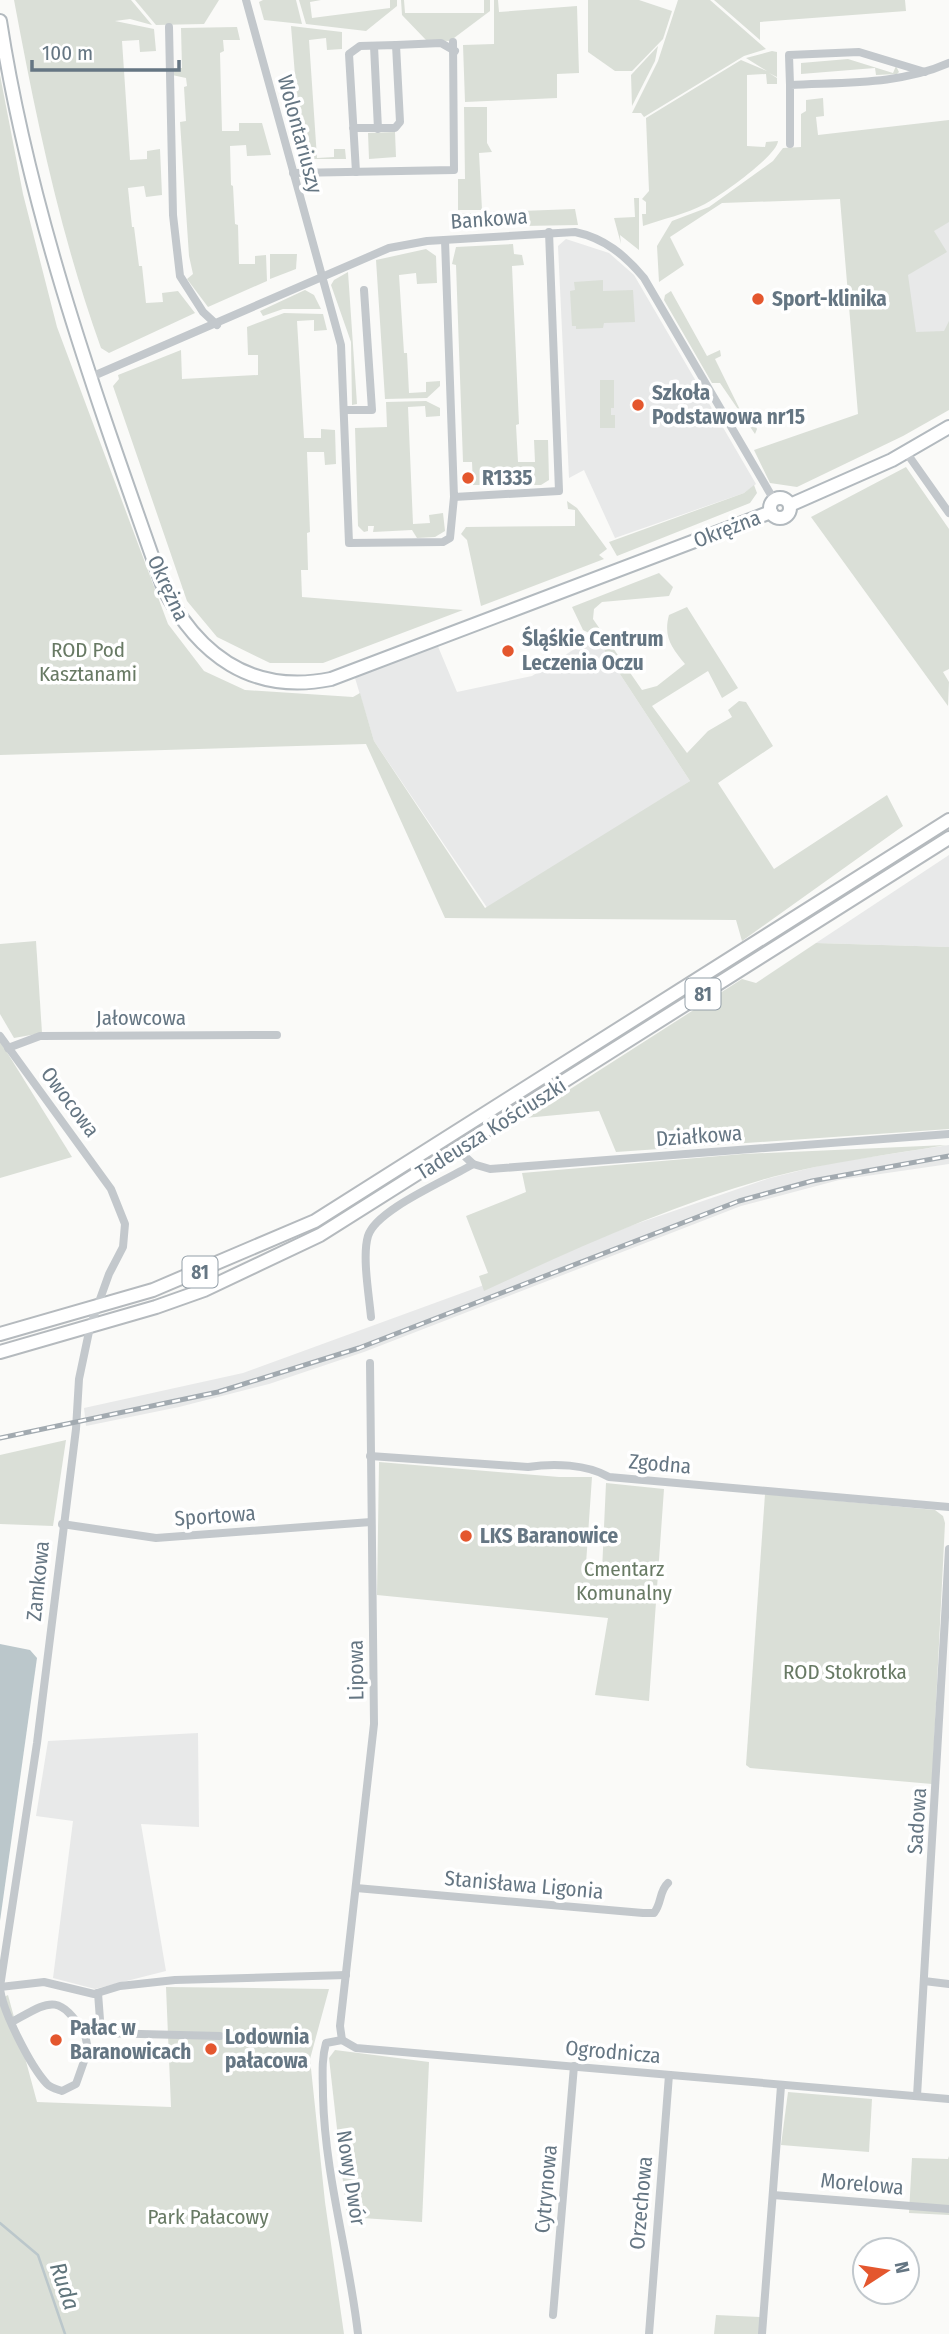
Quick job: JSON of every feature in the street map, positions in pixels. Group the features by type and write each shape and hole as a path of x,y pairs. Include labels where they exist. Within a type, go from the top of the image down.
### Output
{"main road":[{"name":"Okrężna","path":"0,21 33,184 91,377 163,587 180,620 208,650 232,666 276,681 319,682 346,675 772,506 779,518 784,518 790,505 906,452"},
{"path":"906,452 949,427"},
{"name":"Tadeusza Kościuszki","path":"0,1334 198,1273 315,1221 949,820"},
{"name":"Tadeusza Kościuszki","path":"0,1352 90,1328 204,1290 276,1258 351,1217 949,838"}],"street":[{"name":"Wolontariuszy","path":"246,0 341,345 348,543 443,542 450,538 453,529 454,496"},
{"path":"169,27 173,215 180,276 203,312 217,325"},
{"path":"293,173 356,172 454,170 454,46 441,43 360,46 349,54 356,172"},
{"path":"353,128 395,128 400,122 396,45"},
{"path":"374,46 378,129"},
{"path":"790,144 789,55 859,52 928,72"},
{"path":"790,85 898,78 928,72 949,63"},
{"path":"445,240 454,496 559,491 548,232"},
{"name":"Bankowa","path":"91,377 217,325 389,248 445,240 575,232 595,237 620,252 638,270 772,506"},
{"path":"344,411 372,410 364,290"},
{"path":"906,452 949,513"},
{"name":"Jałowcowa","path":"8,1048 40,1036 277,1035"},
{"name":"Owocowa","path":"0,1036 111,1189"},
{"name":"Działkowa","path":"473,1164 489,1169 510,1168 949,1133"},
{"path":"371,1317 367,1242 372,1227 436,1182 473,1164 458,1150"},
{"name":"Zamkowa","path":"0,1987 37,1743 62,1524 76,1429 79,1379 97,1306 126,1236 123,1213 111,1189"},
{"name":"Lipowa","path":"346,1975 374,1724 370,1363"},
{"name":"Zgodna","path":"370,1456 528,1467 545,1464 598,1470 609,1477 949,1507"},
{"name":"Sportowa","path":"62,1524 156,1538 371,1522"},
{"name":"Sadowa","path":"917,2096 945,1735 937,1712 949,1549"},
{"name":"Stanisława Ligonia","path":"356,1888 654,1913 660,1906 663,1888 668,1883"},
{"path":"12,2022 37,2006 49,2003 64,2007 85,2034 88,2050 82,2076 76,2084 62,2091 49,2087 38,2072 12,2022 1,1997 0,1987 44,1982 98,1993 137,1983 175,1980 346,1975 340,2026 342,2039"},
{"path":"924,1981 949,1984"},
{"path":"98,1993 101,2033"},
{"path":"85,2034 220,2036"},
{"name":"Ogrodnicza","path":"342,2039 356,2048 949,2099"},
{"name":"Nowy Dwór","path":"342,2039 326,2043 322,2056 324,2119 336,2210 353,2284 358,2334"},
{"name":"Cytrynowa","path":"553,2315 574,2066"},
{"name":"Orzechowa","path":"649,2334 669,2075"},
{"path":"762,2334 781,2085"},
{"name":"Morelowa","path":"773,2195 949,2209"}],"shaded area":[{"path":"949,176 949,378 900,338 892,259"},
{"name":"Szkoła Podstawowa nr15","path":"566,239 609,253 634,275 756,484 744,493 615,538 584,470 569,478 558,246"},
{"path":"595,636 690,781 490,912 374,741 355,678 437,644 457,692 532,676"},
{"path":"949,855 949,947 816,943"},
{"path":"949,1145 949,1164 839,1180 741,1206 364,1352 269,1384 179,1407 86,1426 84,1408 243,1373 484,1285 630,1226 770,1178 831,1163"},
{"path":"0,1644 30,1650 37,1658 0,1921"},
{"path":"198,1733 199,1827 141,1824 166,1971 95,1989 53,1978 73,1821 36,1816 48,1741"}],"green space":[{"path":"14,0 131,0 152,25 130,19 115,21 154,29 156,51 140,52 139,40 122,41 130,160 147,159 147,151 160,149 162,195 146,197 144,186 128,188 132,227 139,266 142,266 146,303 163,302 162,293 178,291 195,313 109,353 101,348 61,219 40,132"},
{"path":"135,0 219,0 204,24 156,25"},
{"path":"296,0 302,24 264,20 259,2"},
{"path":"299,0 321,0 310,2 312,18 390,8 390,0 397,0 397,6 366,31 306,24"},
{"path":"401,0 404,0 405,13 484,13 484,0 490,0 490,11 450,41 426,40 402,15"},
{"path":"494,0 498,0 499,12 577,6 579,73 557,74 557,98 465,102 463,45 494,44"},
{"path":"588,0 639,0 672,11 663,39 632,71 615,71 588,52"},
{"path":"678,0 710,0 766,49 744,56 644,117 641,113 632,113 658,61"},
{"path":"714,0 905,0 906,11 760,22 760,40"},
{"path":"291,26 342,32 342,49 327,50 326,38 309,40 317,158 334,157 334,149 345,149 346,159 302,159 286,104 297,100"},
{"path":"237,27 240,40 223,40 224,51 220,53 222,131 239,131 239,123 262,123 271,155 247,156 246,145 230,146 231,185 235,224 238,225 239,264 255,264 255,256 266,255 267,281 208,307 187,279 193,274 189,256 180,122 186,121 184,87 187,86 186,78 172,75 172,68 182,68 181,28"},
{"path":"658,46 655,61 632,106 631,75"},
{"path":"777,52 777,77 769,73 777,78 777,84 767,84 766,74 747,75 747,146 765,147 766,142 778,141 775,148 747,175 705,204 643,226 642,214 646,214 646,202 642,199 649,191 646,118 741,60 767,71 746,58"},
{"path":"848,59 893,73 896,66 899,72 897,74 876,75 875,68 801,74 801,63"},
{"name":"ROD Pod Kasztanami","path":"0,75 23,194 57,327 168,624 204,671 245,690 353,697 360,693 374,741 485,908 690,781 595,636 583,630 572,607 659,573 673,587 669,596 602,602 594,609 593,619 642,690 657,686 685,664 668,636 667,623 669,615 687,607 738,688 722,698 708,671 652,706 687,753 708,731 732,717 728,710 739,701 746,702 773,746 718,783 774,869 887,795 903,826 742,941 736,920 445,918 366,744 0,755"},
{"path":"823,98 824,116 816,117 818,135 949,120 949,222 934,231 947,252 908,275 916,332 944,331 949,321 949,410 903,436 797,487 770,483 754,450 858,414 840,199 722,203 670,237 684,265 659,282 657,246 672,221 709,207 773,161 783,148 801,147 801,114 806,111 806,100"},
{"path":"464,107 487,107 487,143 492,152 479,153 482,210 458,210 458,179 465,179"},
{"path":"395,132 396,157 369,159 368,133"},
{"path":"634,198 639,198 639,250 620,235 621,244 614,218 635,217"},
{"path":"575,209 578,225 523,226 516,220 521,211"},
{"path":"499,211 499,227 458,230 458,214"},
{"path":"513,244 514,254 522,255 524,265 512,266 519,424 516,425 518,462 535,462 534,440 548,440 549,480 541,485 473,485 472,462 463,462 456,265 452,264 456,247"},
{"path":"426,249 436,256 437,283 417,284 416,273 399,275 404,353 407,353 409,393 426,392 426,382 440,381 440,386 427,398 385,399 376,260"},
{"path":"270,254 297,254 296,269 270,279"},
{"path":"348,272 357,404 352,405 351,342 331,285 334,280"},
{"path":"603,280 603,291 633,290 635,322 604,323 603,328 576,329 576,326 572,326 570,291 575,290 574,282"},
{"path":"305,290 314,295 321,309 283,309 263,316 260,311"},
{"path":"671,291 707,356 720,350 721,356 715,359 744,418 720,383 712,383 664,300 665,295"},
{"path":"284,313 323,314 327,330 314,331 314,320 297,321 304,438 321,438 321,429 335,430 336,464 325,465 324,452 307,452 310,532 307,533 308,570 301,570 302,597 463,610 323,663 270,663 217,637 187,601 113,386 119,379 118,375 181,350 182,379 258,375 258,355 248,355 247,327"},
{"path":"600,380 614,380 614,408 611,408 611,415 615,415 615,428 600,428"},
{"path":"426,401 440,408 440,416 426,417 425,406 408,407 413,524 430,523 429,515 443,513 445,531 435,537 417,538 412,530 373,532 374,526 368,526 368,531 364,532 358,526 355,428 387,427 386,402"},
{"path":"753,419 757,429 755,434 747,422"},
{"path":"906,467 949,529 949,669 943,672 949,682 948,706 811,517"},
{"path":"754,485 757,493 750,503 617,556 609,542 744,493"},
{"path":"567,501 577,508 607,549 599,555 604,559 481,606 467,540 461,534 466,527 575,526 575,510 568,509"},
{"path":"36,941 42,1033 14,1038 0,1014 0,944"},
{"path":"816,943 949,947 949,1129 616,1152 599,1111 525,1118 742,979 756,983"},
{"path":"0,1041 72,1157 0,1178"},
{"path":"946,1145 815,1167 735,1188 626,1228 484,1291 479,1276 488,1273 466,1216 526,1192 522,1173 743,1154"},
{"path":"66,1440 53,1526 0,1524 0,1455"},
{"name":"Cmentarz Komunalny","path":"379,1462 559,1477 592,1477 586,1564 602,1571 606,1483 664,1489 649,1701 595,1695 608,1618 377,1595"},
{"name":"ROD Stokrotka","path":"765,1494 935,1510 943,1516 945,1523 932,1784 750,1768 746,1765"},
{"name":"Park Pałacowy","path":"166,1987 329,1989 310,2059 325,2202 344,2334 0,2334 0,1999 8,1995 37,2102 171,2107"},
{"path":"335,2050 429,2062 422,2222 347,2217 329,2058"},
{"path":"788,2092 872,2099 869,2152 781,2145"},
{"path":"949,2156 949,2215 909,2213 912,2158 948,2159"},
{"path":"716,2315 760,2317 760,2334 714,2334"}],"waterway":[{"name":"Ruda","path":"0,2223 38,2255 65,2334"}],"railway":[{"path":"0,1438 218,1392 359,1348 739,1201 812,1181 949,1156"}],"place":[{"name":"Sport-klinika","path":"758,299"},
{"name":"Szkoła Podstawowa nr15","path":"638,405"},
{"name":"R1335","path":"468,478"},
{"name":"Śląśkie Centrum Leczenia Oczu","path":"508,651"},
{"name":"LKS Baranowice","path":"466,1536"},
{"name":"Pałac w Baranowicach","path":"56,2040"},
{"name":"Lodownia pałacowa","path":"211,2049"}]}
